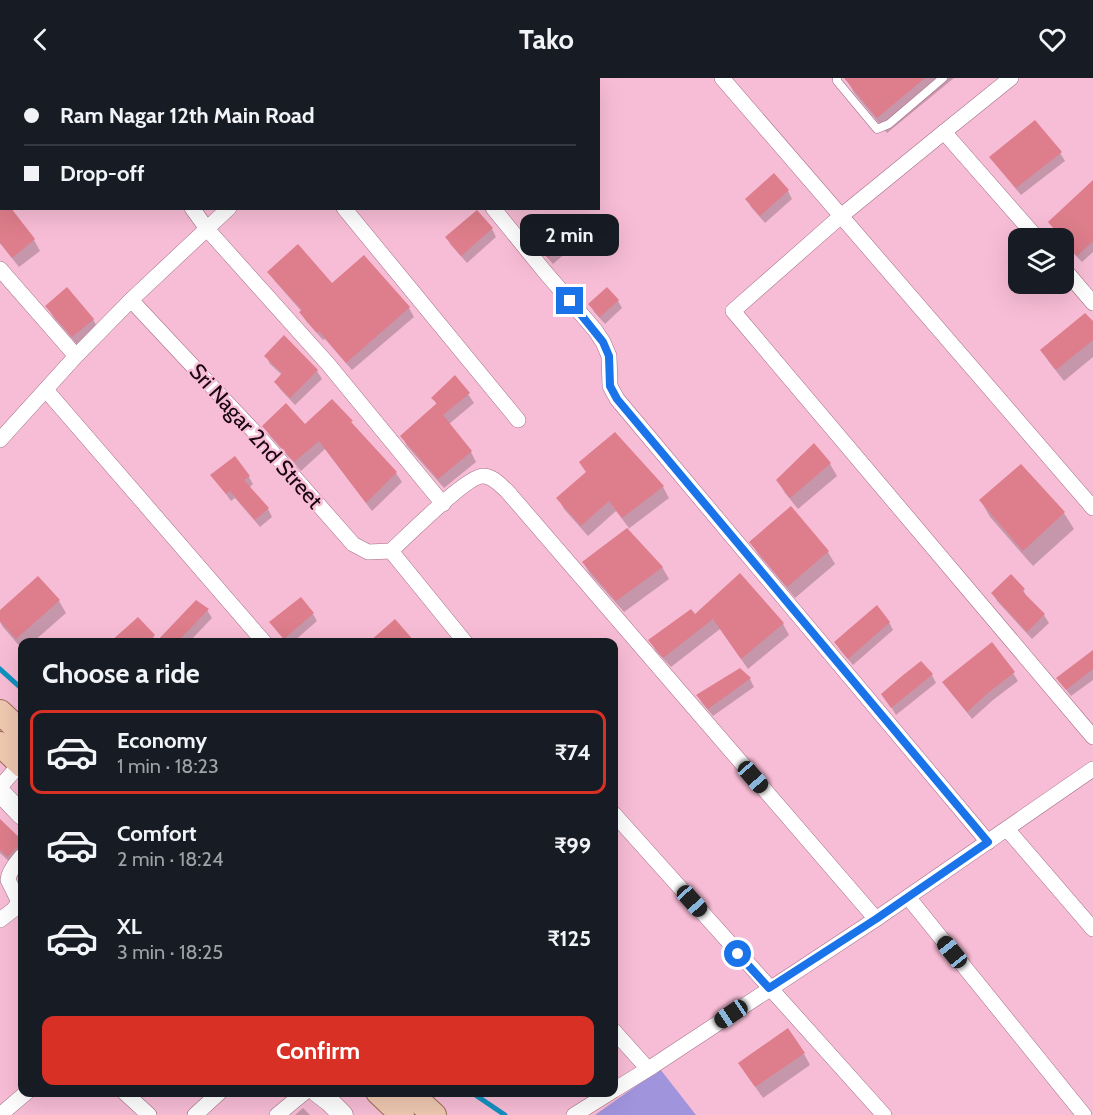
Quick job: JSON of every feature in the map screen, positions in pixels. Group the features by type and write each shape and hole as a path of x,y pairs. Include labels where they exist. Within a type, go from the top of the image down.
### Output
{"main road":[{"path":"0,712 18,729"},
{"path":"0,744 18,760"},
{"path":"383,1097 402,1115"},
{"path":"415,1097 434,1115"}],"street":[{"path":"722,78 1093,508"},
{"path":"1011,78 841,216 733,311 1093,737"},
{"path":"944,132 1028,228"},
{"path":"193,210 207,229 328,364 443,504"},
{"path":"0,440 76,356 131,300 227,210"},
{"path":"346,210 518,420"},
{"path":"494,210 603,342 609,356 610,386 617,399 988,842"},
{"path":"0,269 76,356"},
{"path":"1074,281 1093,303"},
{"name":"Sri Nagar 2nd Street","path":"131,300 268,447 353,543 369,552 391,551"},
{"path":"46,390 261,638"},
{"path":"462,638 391,551 474,478 483,476 493,479 507,491 876,919"},
{"path":"0,787 18,768"},
{"path":"618,1087 876,919 1093,769"},
{"path":"0,792 18,811"},
{"path":"618,818 884,1115"},
{"path":"1007,829 1093,928"},
{"path":"18,861 8,877 18,900"},
{"path":"908,897 1084,1115"},
{"path":"0,920 18,903"},
{"path":"618,1035 648,1069"},
{"path":"0,1115 21,1097"},
{"path":"129,1097 149,1115"},
{"path":"195,1115 215,1097"},
{"path":"277,1115 299,1097"},
{"path":"324,1097 343,1115"},
{"path":"574,1115 602,1097"}],"lane":[{"path":"837,78 837,81 877,129 889,124 943,78"}],"shaded area":[{"path":"660,1069 696,1115 595,1115"}],"building":[{"path":"844,78 925,78 877,118"},
{"path":"1035,120 1062,152 1016,188 989,157"},
{"path":"774,173 789,190 760,216 745,199"},
{"path":"1093,180 1093,241 1077,256 1074,252 1074,228 1053,228 1048,222"},
{"path":"0,210 13,210 35,239 12,258 0,243"},
{"path":"477,210 493,228 461,256 445,237"},
{"path":"569,217 580,229 548,258 537,245"},
{"path":"298,244 332,283 364,255 410,307 346,363 319,331 317,333 299,312 302,310 267,272"},
{"path":"67,287 94,319 72,337 45,306"},
{"path":"607,287 619,300 600,317 588,304"},
{"path":"1085,313 1093,321 1093,340 1056,370 1040,350"},
{"path":"284,335 318,370 290,398 274,382 282,373 264,356"},
{"path":"455,375 470,393 443,415 472,451 438,479 400,436 437,403 431,398"},
{"path":"332,399 397,472 366,503 319,441 294,462 262,426 286,403 305,424"},
{"path":"615,432 664,486 622,518 609,501 581,526 556,498 586,472 579,462"},
{"path":"814,443 831,463 790,498 776,480"},
{"path":"235,456 250,476 244,480 269,508 255,520 230,491 226,494 210,475"},
{"path":"1021,464 1065,512 1023,551 979,500"},
{"path":"791,506 829,551 787,587 749,542"},
{"path":"627,528 663,567 616,601 582,562"},
{"path":"740,573 784,623 741,659 713,619 663,658 648,640 691,609 695,614"},
{"path":"1011,574 1025,589 1022,591 1045,614 1027,632 991,593"},
{"path":"38,576 60,600 16,639 0,621 0,610"},
{"path":"301,597 314,613 285,638 269,622"},
{"path":"196,600 209,609 181,638 160,638"},
{"path":"877,605 890,622 848,659 834,642"},
{"path":"138,617 155,635 152,638 114,638"},
{"path":"395,619 412,638 374,638"},
{"path":"992,642 1015,672 967,712 942,682"},
{"path":"1093,650 1093,669 1066,690 1056,678"},
{"path":"921,661 933,674 891,708 881,694"},
{"path":"740,668 751,678 708,709 696,695"},
{"path":"0,819 18,836 18,848 8,857 0,850"},
{"path":"788,1028 805,1053 755,1087 738,1063"}],"waterway":[{"path":"0,669 18,685"},
{"path":"478,1097 505,1115"}],"route":[{"path":"570,301 603,342 609,356 610,386 617,399 988,842 876,919 769,988 738,954"}]}
